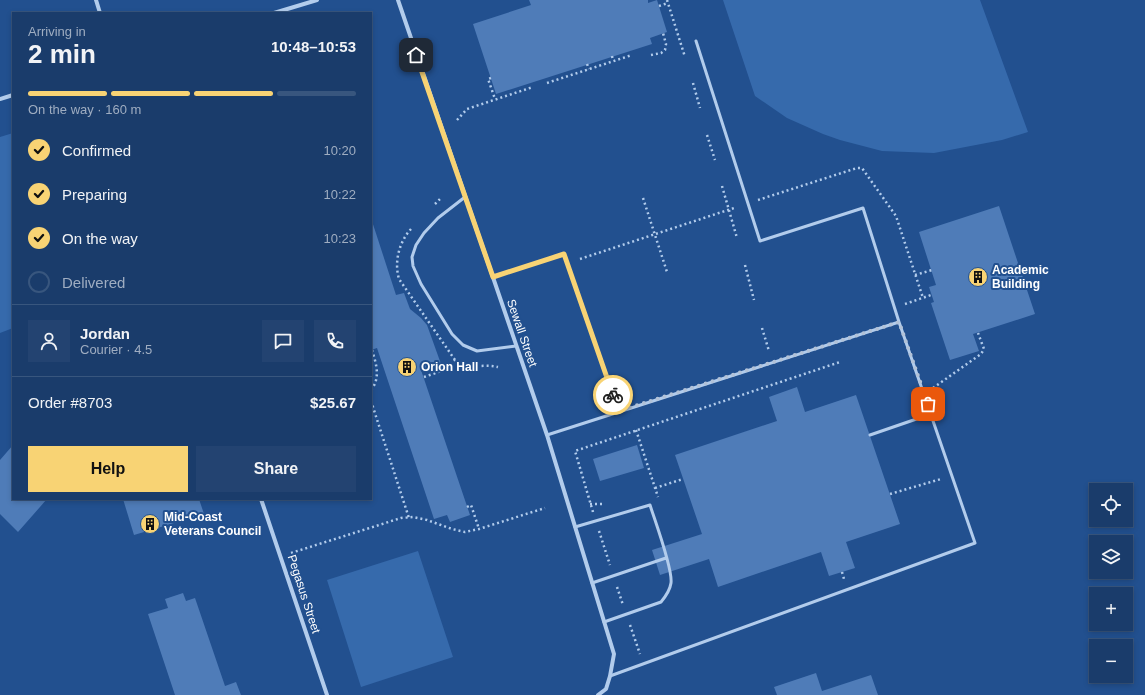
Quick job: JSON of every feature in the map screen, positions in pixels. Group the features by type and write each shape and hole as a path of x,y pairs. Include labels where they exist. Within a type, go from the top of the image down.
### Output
{"street":[{"path":"96,0 100,12"},
{"path":"277,12 317,0"},
{"name":"Sewall Street","path":"398,0 547,435 614,654 606,689 598,695"},
{"path":"0,99 12,95"},
{"name":"Pegasus Street","path":"262,500 327,695"}],"lane":[{"path":"610,676 975,543 899,322 863,208 760,241 696,41"},
{"path":"465,197 438,218 424,234 416,245 412,257 413,266 421,284 452,334 463,345 477,351 516,346"},
{"path":"493,277 564,254 619,411"},
{"path":"547,435 899,322"},
{"path":"870,435 931,414"},
{"path":"575,527 650,505 672,576 667,594 661,602 604,622"},
{"path":"592,583 666,558"}],"path":[{"path":"658,6 668,1 685,57"},
{"path":"651,55 661,53 665,50 666,44 663,33"},
{"path":"547,83 632,55"},
{"path":"612,56 613,61"},
{"path":"587,64 588,69"},
{"path":"491,78 488,79 495,99"},
{"path":"693,83 700,108"},
{"path":"457,120 467,109 533,87"},
{"path":"708,135 715,160"},
{"path":"722,186 737,238"},
{"path":"643,198 667,272"},
{"path":"580,259 734,208"},
{"path":"745,265 754,300"},
{"path":"915,275 932,270"},
{"path":"894,307 931,295"},
{"path":"762,328 770,352"},
{"path":"924,394 981,354 984,349 978,333"},
{"path":"372,350 377,373 372,388"},
{"path":"424,377 447,369 455,360"},
{"path":"643,664 590,504 575,451 840,362"},
{"path":"372,404 409,518"},
{"path":"890,494 952,475"},
{"path":"655,488 683,479"},
{"path":"590,504 605,504"},
{"path":"467,507 472,505 479,529"},
{"path":"281,557 401,518 427,520 465,532 545,508"}],"shaded area":[{"path":"723,0 980,0 1028,132 1002,140 934,153 882,151 823,134 787,118 755,96"},
{"path":"12,133 12,328 0,333 0,137"},
{"path":"418,551 453,657 361,687 327,580"}],"building":[{"path":"529,0 648,0 648,3 657,0 667,32 650,38 652,44 496,94 473,24 531,5"},
{"name":"Academic Building","path":"999,206 1035,314 973,334 979,351 950,360 931,303 934,302 929,287 936,285 919,232"},
{"name":"Orion Hall","path":"372,221 396,295 404,293 410,309 427,325 441,364 421,370 470,515 450,522 447,515 434,519 377,348 372,350"},
{"path":"797,387 805,412 856,395 900,524 846,542 855,568 829,576 821,552 718,587 709,559 660,575 652,550 702,534 675,455 777,421 769,397"},
{"path":"637,445 644,468 600,481 593,459"},
{"path":"12,446 12,500 46,500 18,532 0,514 0,460"},
{"name":"Mid-Coast Veterans Council","path":"123,500 199,500 204,514 134,535"},
{"path":"183,593 186,601 195,598 225,686 236,682 241,695 175,695 148,614 168,608 165,599"},
{"path":"816,673 822,691 871,675 878,695 777,695 774,687"}],"way so far":[{"path":"613,395 619,411 899,322 928,404"}],"place":[{"name":"Academic Building","path":"978,277"},
{"name":"Orion Hall","path":"407,367"},
{"name":"Mid-Coast Veterans Council","path":"150,524"}],"route":[{"path":"416,55 493,277 564,254 613,395"}]}
